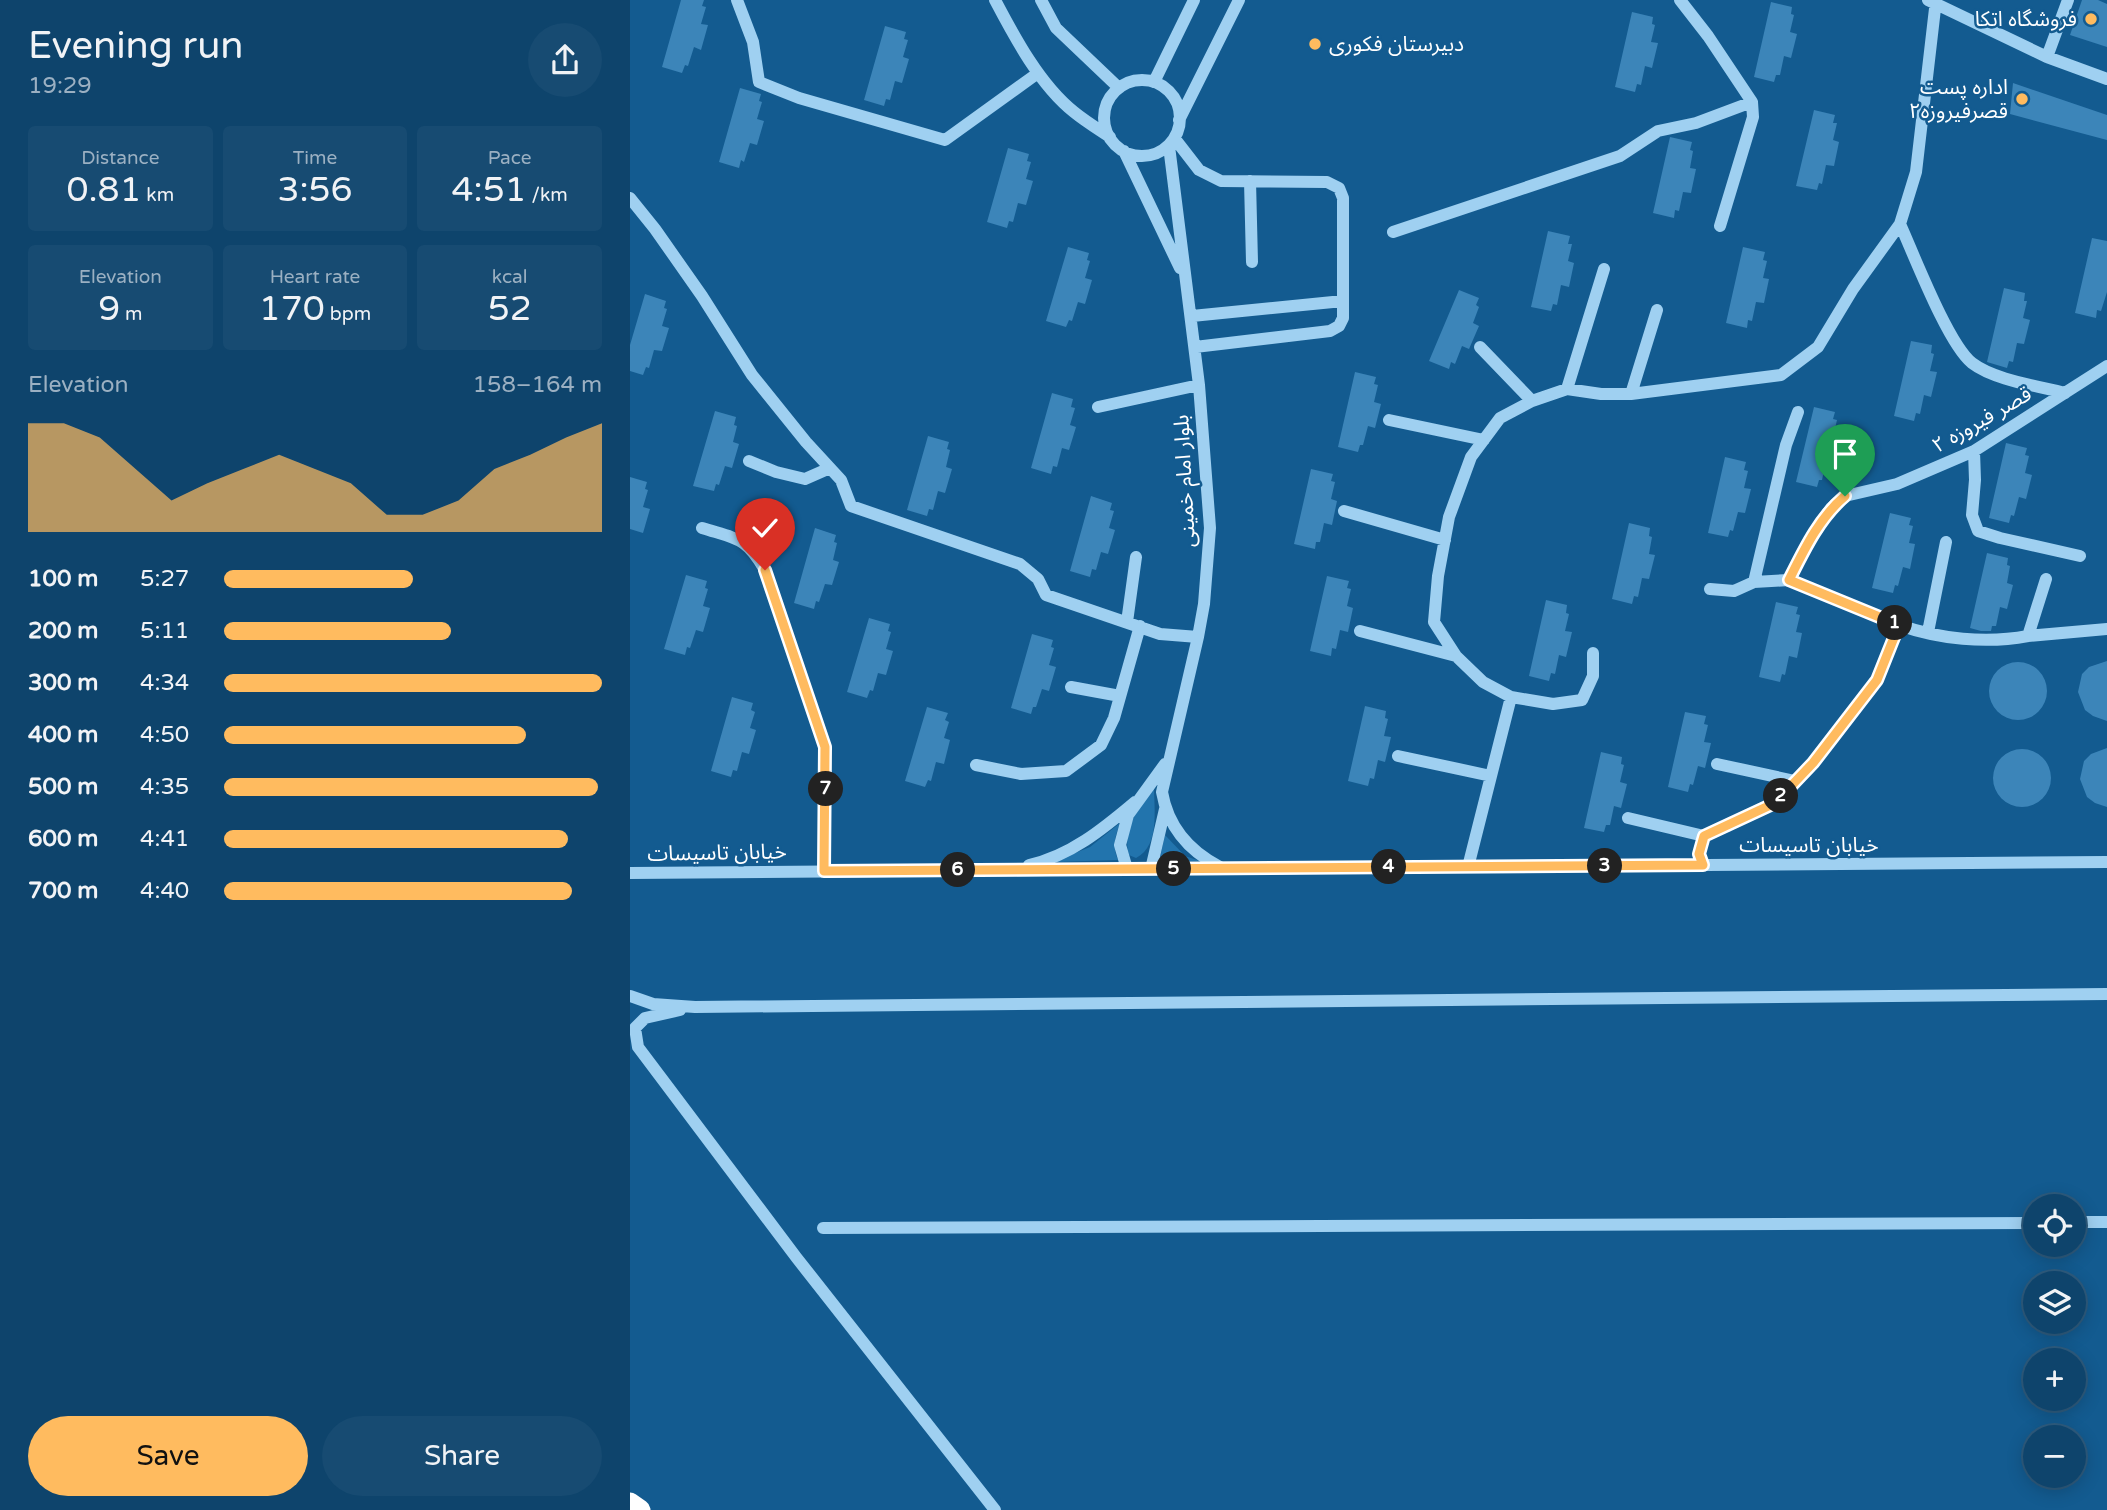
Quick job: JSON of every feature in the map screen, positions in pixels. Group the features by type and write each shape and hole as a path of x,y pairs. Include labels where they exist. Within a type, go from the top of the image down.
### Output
{"highway":[{"path":"630,1503 640,1510"}],"street":[{"path":"737,0 753,42 759,82 799,99 945,140 1038,73"},
{"path":"995,0 1038,73 1072,111 1110,137"},
{"path":"1041,0 1056,28 1119,88"},
{"path":"1154,82 1194,0"},
{"path":"1179,121 1174,97 1162,86 1148,80 1136,81 1119,88 1108,100 1104,116 1105,128 1110,137 1119,149 1124,151 1141,156 1151,155 1172,142 1179,121 1239,0"},
{"path":"1680,0 1708,36 1752,102 1753,117 1720,226"},
{"path":"2048,57 2068,0"},
{"path":"1593,653 1593,676 1582,700 1553,704 1511,697 1483,682 1456,656 1434,622 1438,576 1449,517 1471,457 1500,418 1532,401 1567,389 1601,394 1631,394 1781,375 1818,347 1853,289 1900,224 1916,172 1933,1 2048,57 2107,79"},
{"path":"1393,232 1620,156 1658,131 1696,123 1752,102"},
{"path":"1172,142 1199,170 1221,181 1327,182 1339,188 1343,198 1343,317 1339,326 1331,331 1195,347"},
{"name":"بلوار امام خمینی","path":"1151,869 1164,809 1162,792 1167,761 1204,604 1210,528 1199,385 1172,142"},
{"name":"بلوار امام خمینی","path":"1124,151 1186,279"},
{"path":"1250,181 1252,262"},
{"path":"630,198 702,296 752,376 841,480 851,506 1020,564 1038,579 1046,595 1160,634 1198,637"},
{"path":"1900,224 1962,353 1973,364 2002,377 2065,393"},
{"path":"1567,389 1604,269"},
{"path":"1192,316 1343,301"},
{"path":"1631,394 1657,310"},
{"path":"1480,347 1532,401"},
{"name":"قصر فیروزه ۲","path":"1789,580 1825,516 1845,496 1897,484 1974,451 2107,366"},
{"path":"1098,407 1199,385"},
{"path":"1754,582 1786,444 1798,412"},
{"path":"1389,420 1484,440"},
{"path":"1974,451 1972,515 1978,531 2080,556"},
{"path":"749,461 805,479 830,468"},
{"path":"1344,511 1445,540"},
{"path":"702,528 742,541 754,551 770,583 825,747 824,871"},
{"path":"1928,632 1946,542"},
{"path":"976,765 1021,774 1066,771 1101,745 1114,718 1120,696 1134,624 1136,557"},
{"path":"2028,636 2046,579"},
{"path":"1710,589 1734,591 1754,582 1789,580 1899,625 1982,641 2005,641 2028,636 2107,629"},
{"path":"1628,818 1704,836 1775,803 1813,763 1877,680 1899,625"},
{"path":"1360,631 1456,656"},
{"path":"1071,687 1120,696"},
{"path":"1468,867 1511,697"},
{"path":"1398,756 1491,776"},
{"path":"1127,869 1120,845 1128,815 1167,761"},
{"path":"1717,764 1795,782"},
{"path":"1011,870 1040,863 1096,836 1135,802"},
{"path":"1164,809 1183,841 1202,857 1224,868"},
{"path":"1703,865 1699,854 1704,836"},
{"name":"خیابان تاسیسات","path":"630,873 2107,862"},
{"path":"630,996 653,1004 695,1007 2107,995"},
{"path":"695,1007 645,1018 635,1028 638,1047 796,1256 995,1510"},
{"path":"2086,1223 2107,1222"},
{"path":"822,1228 2023,1223"}],"shaded area":[{"path":"1154,779 1153,834 1150,844 1136,858 1129,855 1127,845 1130,826"},
{"path":"1120,823 1115,842 1118,860 1053,862 1090,847"},
{"path":"1165,835 1185,856 1200,861 1159,862"}],"building":[{"path":"681,0 704,0 702,6 706,7 701,24 708,25 701,50 694,47 688,66 685,65 682,73 662,67"},
{"name":"فروشگاه اتکا","path":"2082,0 2098,0 2107,4 2107,47 2070,35"},
{"path":"1771,2 1792,7 1791,14 1794,15 1790,32 1797,34 1791,58 1784,56 1780,75 1776,75 1774,82 1754,77"},
{"path":"1632,12 1653,17 1652,24 1655,25 1651,42 1658,43 1652,68 1645,66 1641,85 1637,84 1635,92 1615,87"},
{"path":"885,26 906,32 904,39 908,40 903,57 909,59 902,83 895,81 890,100 886,99 884,106 864,100"},
{"path":"2013,83 2107,115 2107,140 2010,114"},
{"path":"740,88 761,94 759,101 762,102 757,119 764,121 757,145 750,143 744,162 741,160 739,168 719,162"},
{"path":"1814,110 1835,115 1833,123 1837,123 1833,140 1839,142 1834,166 1826,165 1822,184 1819,183 1817,190 1796,186"},
{"path":"1670,137 1692,142 1690,168 1696,169 1691,193 1683,192 1679,211 1675,210 1674,218 1653,213"},
{"path":"1008,148 1029,154 1027,161 1031,162 1026,179 1033,181 1026,205 1018,203 1013,222 1009,221 1007,228 987,222"},
{"path":"1548,231 1570,236 1568,244 1572,244 1568,261 1574,263 1569,287 1561,285 1557,305 1553,304 1551,311 1531,307"},
{"path":"2092,238 2107,241 2107,292 2101,311 2097,310 2096,318 2075,313"},
{"path":"1068,247 1089,253 1087,260 1090,261 1085,278 1092,280 1085,304 1078,302 1072,321 1069,320 1066,327 1046,321"},
{"path":"1743,247 1765,252 1763,260 1767,261 1763,278 1769,279 1764,303 1756,302 1752,321 1748,320 1747,328 1726,323"},
{"path":"2004,288 2025,293 2024,301 2027,301 2023,318 2030,320 2024,344 2017,343 2013,362 2009,361 2007,368 1987,362"},
{"path":"1459,290 1479,298 1476,305 1479,307 1473,323 1479,326 1469,349 1462,346 1455,364 1451,362 1449,369 1429,361"},
{"path":"645,294 666,301 664,308 667,309 662,326 669,328 662,351 654,350 649,368 646,367 643,375 630,371 630,345"},
{"path":"1911,341 1932,345 1931,353 1934,354 1930,371 1937,372 1931,397 1924,395 1920,414 1916,413 1914,421 1894,416"},
{"path":"1355,372 1376,377 1374,384 1378,385 1374,402 1381,404 1375,428 1368,426 1363,445 1360,445 1358,452 1338,447"},
{"path":"1052,393 1073,399 1071,407 1075,408 1070,425 1076,427 1069,450 1062,448 1057,467 1053,466 1051,474 1031,468"},
{"path":"1814,407 1835,412 1833,419 1837,420 1833,437 1839,439 1834,463 1826,461 1822,480 1819,480 1817,487 1796,482"},
{"path":"715,411 736,417 733,442 739,444 732,468 725,466 719,485 716,484 714,491 693,486"},
{"path":"928,436 949,442 946,467 952,469 945,493 938,491 933,510 929,509 927,516 907,510"},
{"path":"2006,443 2027,448 2025,455 2029,456 2025,473 2032,475 2026,499 2019,497 2014,516 2011,515 2009,523 1989,518"},
{"path":"1725,457 1746,462 1744,470 1748,471 1744,488 1751,489 1745,513 1738,512 1733,531 1730,530 1728,537 1708,533"},
{"path":"1311,469 1333,474 1331,481 1335,482 1331,499 1337,501 1332,525 1324,523 1320,542 1316,542 1315,549 1294,544"},
{"path":"630,477 647,482 645,489 648,490 643,507 650,509 643,533 630,529"},
{"path":"1091,496 1112,503 1110,510 1114,511 1109,528 1115,530 1108,554 1101,552 1096,570 1092,569 1090,577 1070,571"},
{"path":"1890,513 1911,518 1909,525 1913,526 1909,543 1915,544 1910,569 1903,567 1898,586 1895,585 1893,593 1872,588"},
{"path":"1629,523 1650,528 1649,536 1652,537 1649,554 1655,555 1649,579 1642,578 1638,597 1634,596 1632,604 1612,599"},
{"path":"815,528 836,535 833,560 839,562 832,585 825,584 814,609 794,603"},
{"path":"1987,553 2008,558 2007,565 2010,566 2007,583 2013,585 2007,609 2000,607 1996,626 1992,626 1991,631 1981,631 1970,628"},
{"path":"686,575 707,581 705,588 708,589 703,606 710,608 703,632 696,630 685,655 664,649"},
{"path":"1327,576 1349,581 1347,588 1351,589 1347,606 1353,608 1348,632 1340,630 1336,649 1332,648 1331,656 1310,651"},
{"path":"1546,600 1567,605 1566,613 1569,614 1565,631 1572,632 1566,657 1559,655 1555,674 1551,673 1549,681 1529,676"},
{"path":"1776,602 1798,607 1796,614 1800,615 1796,632 1802,633 1797,658 1789,656 1785,675 1782,674 1780,682 1759,677"},
{"path":"869,618 890,624 888,631 891,632 886,649 893,651 886,675 878,673 873,691 870,690 867,698 847,692"},
{"path":"1032,634 1053,640 1051,647 1054,648 1049,665 1056,667 1049,691 1042,689 1031,714 1011,708"},
{"path":"2107,661 2107,721 2085,710 2078,692 2082,674 2089,667"},
{"path":"2018,662 2029,664 2042,675 2047,691 2045,702 2034,715 2018,720 2007,718 1994,707 1989,691 1991,680 2002,667"},
{"path":"732,697 753,703 751,710 755,712 750,728 756,730 749,754 742,752 737,771 733,770 731,777 711,771"},
{"path":"1365,706 1386,711 1385,718 1388,719 1384,736 1391,737 1385,762 1378,760 1374,779 1370,778 1368,786 1348,781"},
{"path":"927,707 948,713 945,720 949,722 944,738 950,740 944,764 936,762 931,781 928,780 925,787 905,781"},
{"path":"1685,712 1706,716 1704,724 1708,725 1704,742 1711,743 1705,768 1698,766 1693,785 1690,784 1688,792 1668,787"},
{"path":"2107,748 2107,807 2087,797 2080,779 2084,761 2091,754"},
{"path":"2022,749 2033,751 2046,762 2051,778 2049,789 2038,802 2022,807 2011,805 1998,794 1993,778 1995,767 2006,754"},
{"path":"1601,752 1622,757 1621,764 1624,765 1620,782 1627,784 1621,808 1614,806 1610,825 1606,825 1604,832 1584,828"}],"place":[{"name":"فروشگاه اتکا","path":"2091,19"},
{"name":"دبیرستان فکوری","path":"1315,44"},
{"name":"اداره پست قصرفیروزه۲","path":"2022,99"}],"route":[{"path":"765,570 825,747 824,871 1703,865 1699,854 1704,836 1775,803 1813,763 1877,680 1899,625 1789,580 1808,543 1831,508 1845,496"}]}
